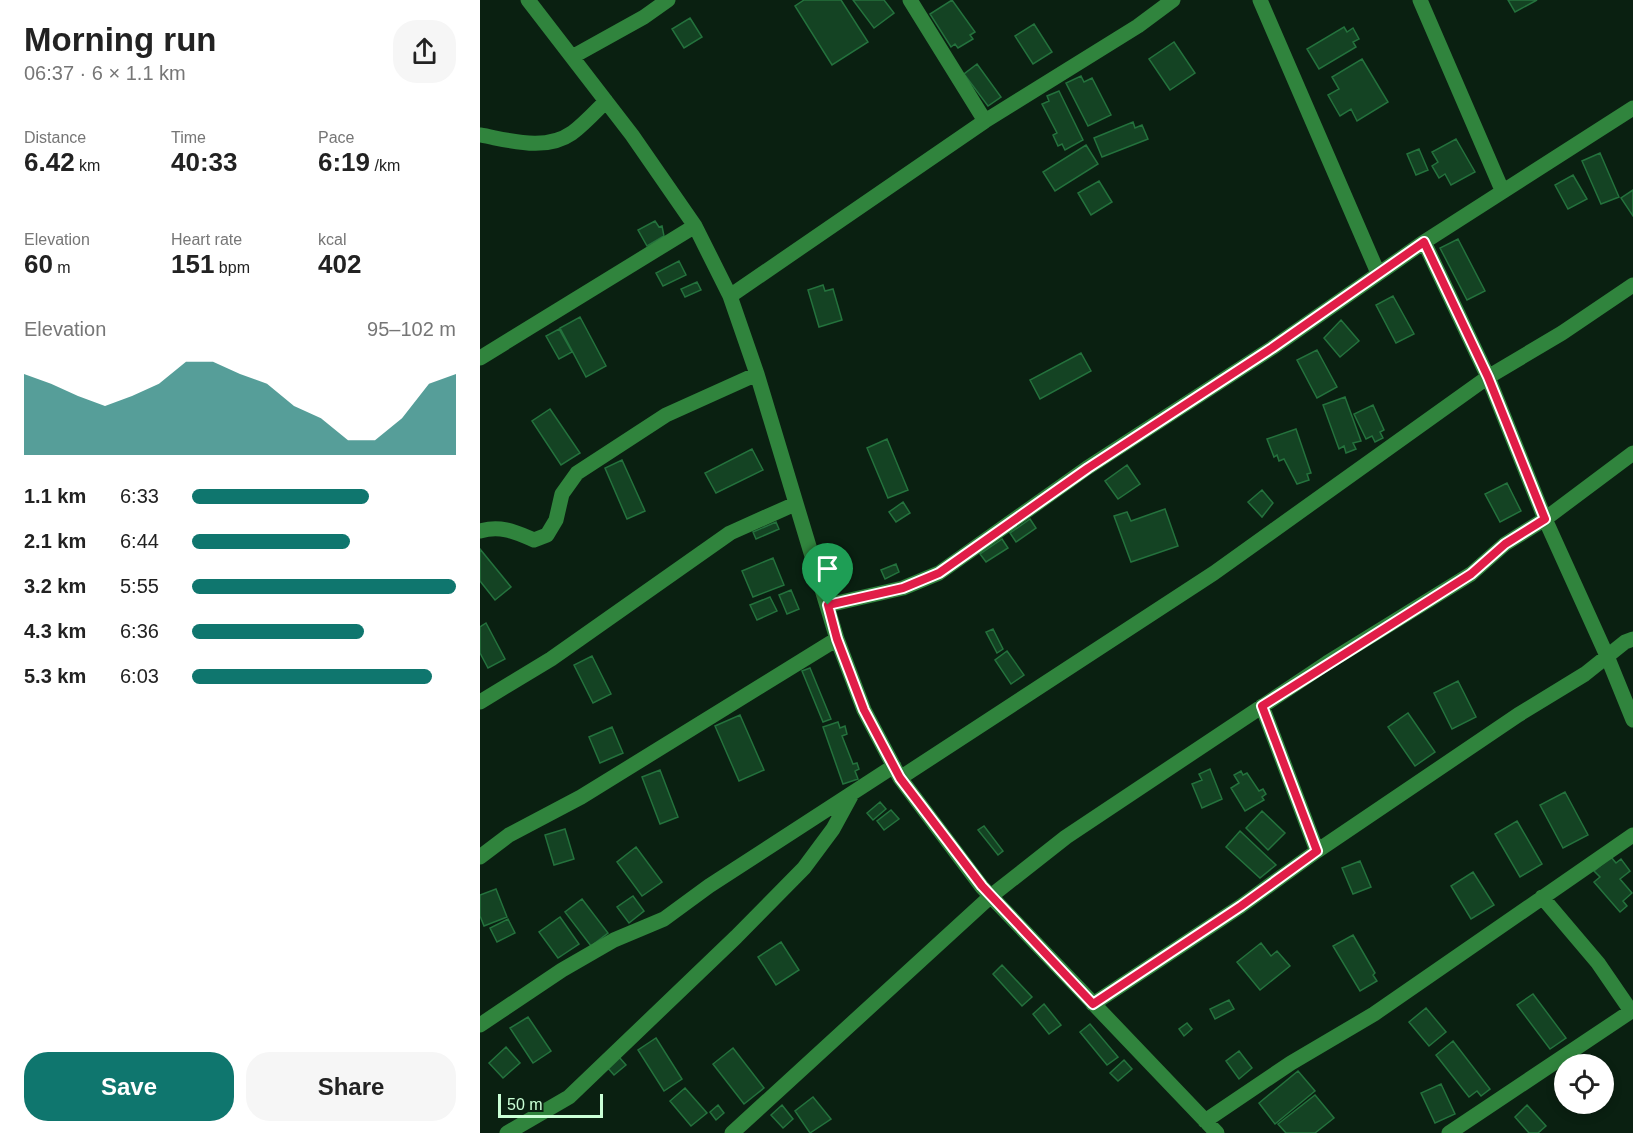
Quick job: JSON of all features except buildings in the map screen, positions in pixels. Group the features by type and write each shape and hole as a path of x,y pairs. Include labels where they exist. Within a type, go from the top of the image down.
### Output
{"street":[{"path":"528,0 632,135 694,226 730,296 757,375 837,639 864,710 897,772 991,896 1217,1133"},
{"path":"572,57 644,17 668,0"},
{"path":"910,0 986,121"},
{"path":"730,296 986,121 1138,26 1173,0"},
{"path":"1260,0 1378,273"},
{"path":"1420,0 1502,190"},
{"path":"480,135 527,143 547,143 570,135 606,102"},
{"path":"828,605 903,588 939,573 1088,468 1272,348 1424,242 1633,108"},
{"path":"480,358 694,226"},
{"path":"1424,242 1488,377 1545,519 1607,656 1633,720"},
{"path":"480,1025 562,970 614,940 664,919 709,886 852,794 897,772 1214,573 1488,377 1562,333 1633,285"},
{"path":"480,531 492,527 510,530 534,540 547,535 556,520 562,494 577,473 666,415 757,375"},
{"path":"732,1133 991,896 1075,830 1262,706 1471,574 1505,544 1545,519 1633,453"},
{"path":"480,702 551,659 730,533 795,504"},
{"path":"480,857 509,835 581,797 837,639"},
{"path":"1093,1004 1241,906 1317,851 1518,715 1585,674 1633,639"},
{"path":"1262,706 1317,851"},
{"path":"507,1133 569,1097 736,937 804,868 833,829 852,794"},
{"path":"1205,1121 1291,1064 1374,1014 1633,835"},
{"path":"1449,1133 1632,1011 1598,963 1542,897"}],"route":[{"path":"1424,242 1488,377 1545,519 1505,544 1471,574 1262,706 1317,851 1241,906 1093,1004 982,886 900,778 864,710 837,639 828,605 903,588 939,573 1088,468 1272,348 1424,242"}]}
